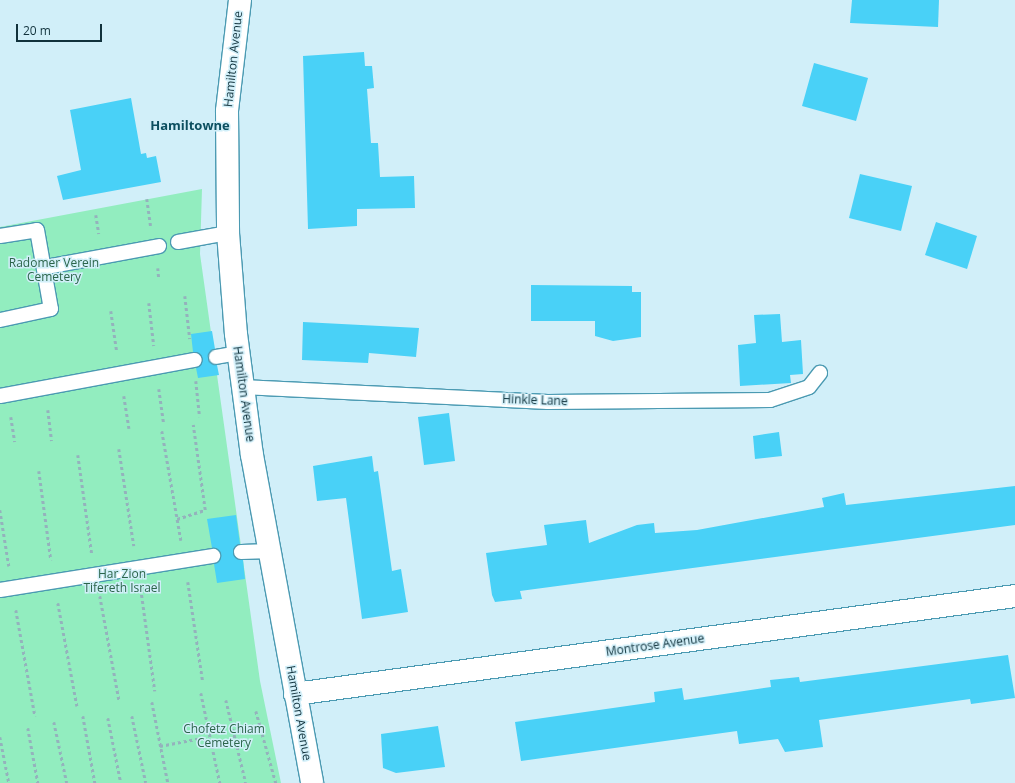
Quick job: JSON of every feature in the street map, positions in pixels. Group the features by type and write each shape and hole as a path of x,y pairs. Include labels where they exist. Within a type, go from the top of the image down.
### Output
{"street":[{"name":"Hamilton Avenue","path":"240,0 227,111 228,233 238,353 242,387 272,551 295,694 312,783"},
{"name":"Montrose Avenue","path":"295,694 1015,596"}],"lane":[{"path":"0,236 37,230 46,267 51,309 0,320"},
{"path":"178,242 228,233"},
{"path":"46,267 159,246"},
{"path":"216,357 238,353"},
{"path":"0,396 195,360"},
{"name":"Hinkle Lane","path":"242,387 548,402 770,400 809,387 820,373"},
{"path":"242,552 272,551"},
{"path":"6,589 213,556"}],"path":[{"path":"45,388 52,441"},
{"path":"177,519 205,510 193,425"},
{"path":"0,510 6,589 35,716"},
{"path":"201,692 220,783"},
{"path":"226,700 246,783"},
{"path":"152,702 168,783"},
{"path":"256,711 276,783"},
{"path":"83,716 95,783"},
{"path":"132,716 146,783"},
{"path":"108,718 121,783"},
{"path":"54,722 67,783"},
{"path":"28,728 38,783"},
{"path":"0,737 9,783"},
{"path":"160,746 197,739"}],"green space":[{"path":"202,189 200,254 260,681 281,783 0,783 0,227"}],"building":[{"path":"852,0 939,0 938,27 850,23"},
{"path":"364,52 365,66 372,66 374,88 367,89 371,143 378,143 380,177 414,176 415,208 357,209 357,226 308,229 303,56"},
{"path":"814,63 868,78 856,121 802,106"},
{"path":"131,98 141,154 146,153 147,158 156,156 161,182 63,200 57,176 81,170 70,110"},
{"path":"860,174 912,186 901,231 849,218"},
{"path":"936,222 977,236 967,269 925,255"},
{"path":"531,285 632,286 632,292 641,292 641,337 613,341 595,336 595,321 531,321"},
{"path":"780,314 782,342 801,340 803,374 790,375 791,383 740,386 738,345 756,343 754,315"},
{"path":"303,322 419,328 416,357 369,353 368,363 302,360"},
{"path":"212,331 215,349 208,358 217,365 219,375 198,378 196,368 203,359 193,352 191,334"},
{"path":"449,413 455,461 424,465 418,417"},
{"path":"779,432 782,456 755,459 753,436"},
{"path":"372,456 374,472 378,471 392,571 401,569 408,612 362,619 346,498 317,501 313,466"},
{"path":"1015,486 1015,525 520,591 522,599 495,602 492,595 486,553 547,545 544,525 586,520 589,543 637,525 654,523 655,533 697,530 824,507 822,498 844,493 846,505"},
{"path":"236,515 240,544 233,553 243,560 245,579 217,583 214,564 221,555 212,548 207,519"},
{"path":"1008,655 1015,698 971,704 970,699 819,720 823,747 785,752 778,739 739,744 737,731 521,761 515,722 655,702 654,692 682,688 684,700 771,687 770,680 799,677 800,682"},
{"path":"438,726 445,767 396,773 383,768 381,734"}],"district":[{"name":"Hamiltowne","path":"190,125"}],"park label":[{"name":"Radomer Verein Cemetery","path":"54,270"},
{"name":"Har Zion Tifereth Israel","path":"122,581"},
{"name":"Chofetz Chiam Cemetery","path":"224,736"}]}
